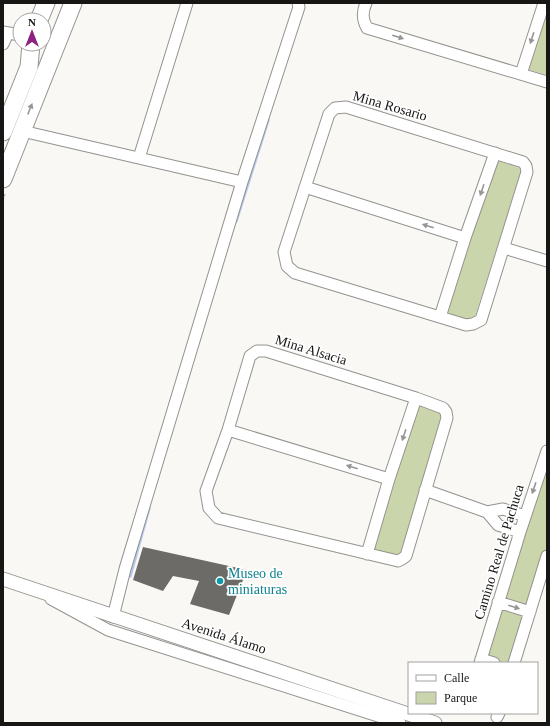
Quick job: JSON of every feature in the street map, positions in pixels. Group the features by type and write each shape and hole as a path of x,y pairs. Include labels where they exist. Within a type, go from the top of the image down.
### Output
{"main road":[{"path":"3,179 7,157 22,131 73,3"},
{"path":"3,108 27,52"},
{"path":"3,132 29,66 30,52"}],"street":[{"path":"139,158 187,3"},
{"path":"113,617 125,569 242,182 299,7 298,3"},
{"path":"366,3 363,11 364,21 367,28 547,82"},
{"path":"521,74 544,3"},
{"path":"3,44 5,32"},
{"name":"Mina Rosario","path":"346,107 495,153 523,162 526,166 527,172 481,320 473,324 466,325 294,273 287,266 284,252 329,114 335,108 346,107"},
{"path":"22,131 242,182"},
{"path":"440,317 465,238 495,153"},
{"path":"305,187 465,238"},
{"path":"504,248 547,261"},
{"name":"Mina Alsacia","path":"257,351 266,351 416,398 443,408 446,412 447,418 406,556 402,559 398,561 218,518 209,508 206,491 228,430 250,356 257,351"},
{"path":"367,554 389,479 416,398"},
{"path":"228,430 389,479"},
{"name":"Camino Real de Pachuca","path":"481,661 525,516 547,451"},
{"path":"425,490 487,512 503,509 525,516"},
{"path":"487,512 498,525 520,532"},
{"path":"514,662 547,556"},
{"name":"Avenida Álamo","path":"3,579 113,617 435,723"},
{"path":"31,589 108,630 400,723"},
{"path":"498,602 530,612"}],"green space":[{"path":"547,5 547,75 527,69"},
{"path":"496,160 522,169 473,323 446,314"},
{"path":"418,403 444,415 401,556 372,549"},
{"path":"547,451 547,556 514,662 480,662"}],"building":[{"name":"Museo de miniaturas","path":"143,547 247,570 229,615 190,604 199,581 173,576 163,591 133,580"}],"waterway":[{"path":"236,221 268,120"},
{"path":"130,576 149,508"}],"place":[{"name":"Museo de miniaturas","path":"220,581"}]}
